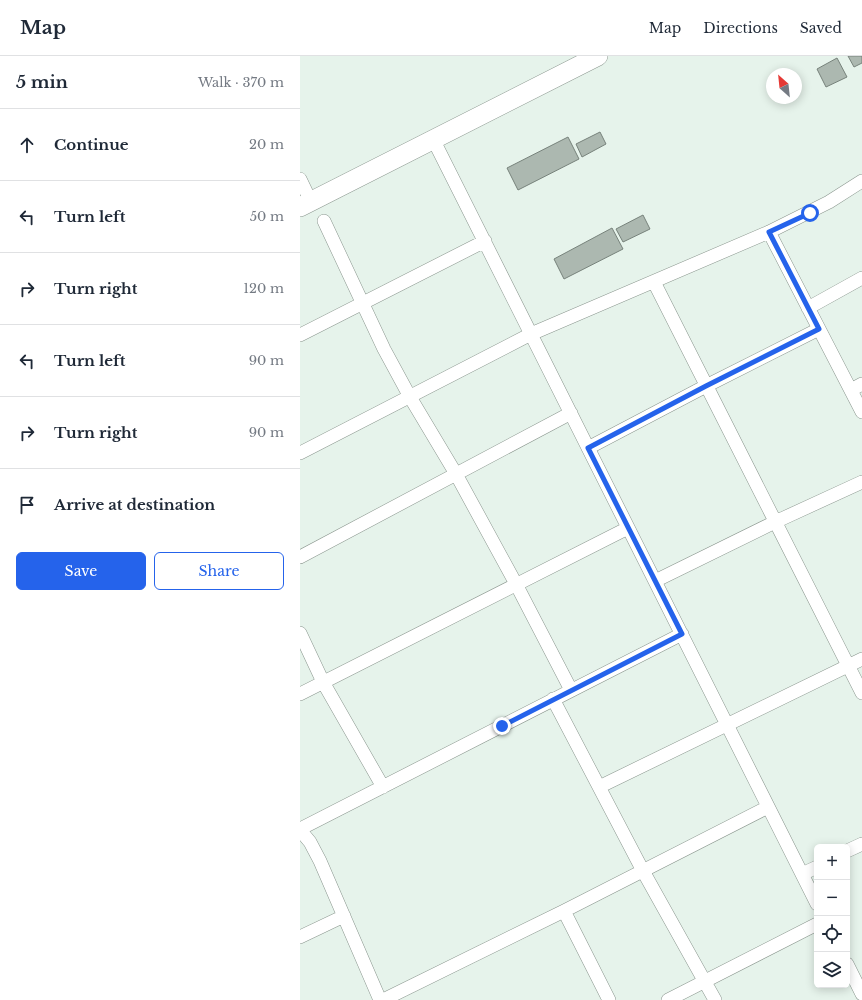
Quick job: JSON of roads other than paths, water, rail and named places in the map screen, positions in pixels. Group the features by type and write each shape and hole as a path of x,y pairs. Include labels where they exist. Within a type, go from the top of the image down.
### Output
{"main road":[{"path":"306,205 598,56"}],"street":[{"path":"434,139 814,898"},
{"path":"300,179 306,205"},
{"path":"300,453 531,334 769,232 829,202 862,181"},
{"path":"324,221 384,349 410,397 456,474 516,584 571,690"},
{"path":"769,232 819,329 856,387 862,412"},
{"path":"300,335 485,241"},
{"path":"808,308 862,278"},
{"path":"654,282 862,693"},
{"path":"588,448 819,329"},
{"path":"300,557 571,413"},
{"path":"655,581 775,522 862,482"},
{"path":"300,694 628,528"},
{"path":"300,633 323,682 383,787"},
{"path":"380,1000 320,861 310,842 300,829 682,634"},
{"path":"598,787 862,659"},
{"path":"553,699 642,870 715,1000"},
{"path":"383,1000 564,911 768,807"},
{"path":"850,850 862,844"},
{"path":"802,874 814,868"},
{"path":"564,911 610,1000"},
{"path":"300,937 344,916"},
{"path":"668,1000 814,926"},
{"path":"850,970 862,994"}]}
